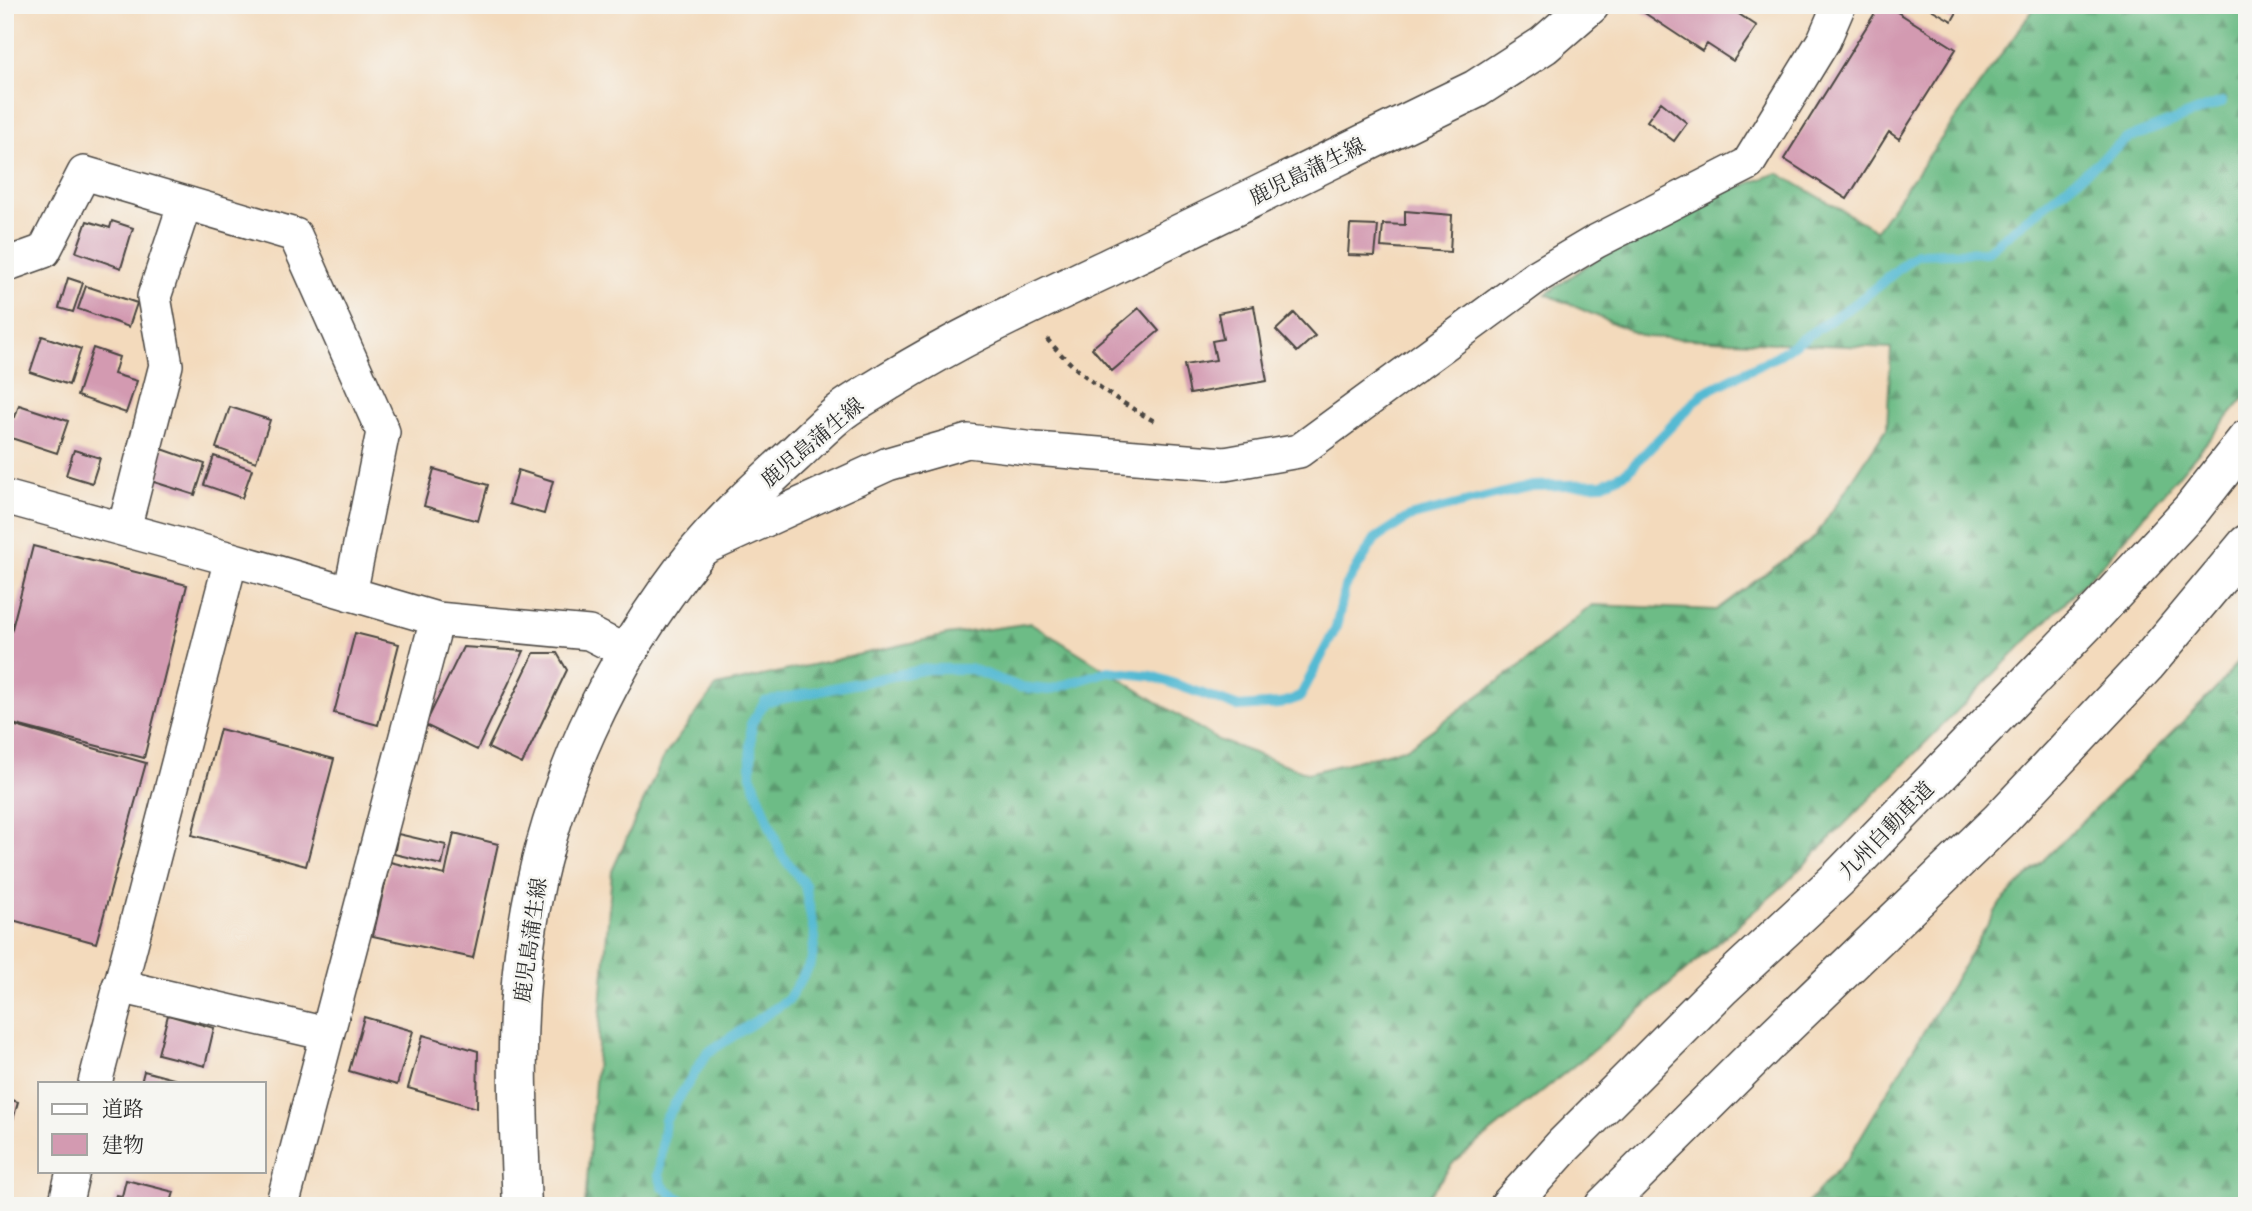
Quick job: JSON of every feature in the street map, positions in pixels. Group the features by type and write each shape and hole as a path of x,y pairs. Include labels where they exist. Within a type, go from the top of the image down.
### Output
{"main road":[{"name":"鹿児島蒲生線","path":"522,1206 519,1003 527,931 545,847 569,773 595,711 628,653 698,552 755,491 843,410 927,357 1476,89 1544,45 1590,5"},
{"name":"九州自動車道","path":"1508,1206 1563,1146 1722,987 1838,879 2092,617 2192,509 2247,439"},
{"path":"1604,1206 1770,1041 1999,821 2146,665 2247,544"}],"street":[{"path":"698,552 888,464 968,441 1225,464 1299,451 1536,277 1595,242 1748,164 1824,40 1839,5"},
{"path":"5,265 44,250 84,173 295,235 383,432 351,594"},
{"path":"124,529 166,365 153,297 186,203"},
{"path":"5,496 437,619 589,633 628,653"},
{"path":"95,1082 231,559"},
{"path":"282,1206 437,619"},
{"path":"119,986 327,1034"},
{"path":"65,1206 74,1172"}],"path":[{"path":"1021,309 1064,358 1115,400 1167,428"}],"green space":[{"path":"2034,5 2247,5 2247,395 2104,563 1784,885 1601,1044 1454,1162 1421,1206 585,1206 612,871 663,758 717,686 947,635 1031,623 1218,740 1308,773 1407,748 1514,670 1592,605 1716,610 1814,538 1887,428 1891,348 1645,337 1546,294 1661,214 1778,173 1876,230"},
{"path":"2247,649 2247,1206 1805,1206 1848,1158 2001,902 2217,688"}],"building":[{"path":"1643,5 1725,5 1757,26 1733,61 1707,44 1702,51 1640,10"},
{"path":"1880,5 1886,5 1956,49 1899,139 1889,132 1847,199 1784,159"},
{"path":"1924,5 1961,5 1952,21"},
{"path":"1661,102 1687,123 1674,141 1647,121"},
{"path":"1405,211 1452,215 1450,252 1381,247 1383,224 1405,225"},
{"path":"87,221 110,228 112,221 133,228 121,268 76,252"},
{"path":"1350,225 1378,226 1375,256 1348,255"},
{"path":"68,278 83,283 73,312 59,308"},
{"path":"86,286 137,303 129,327 78,309"},
{"path":"1254,306 1267,381 1190,394 1184,365 1216,360 1212,341 1223,339 1218,313"},
{"path":"1139,308 1159,331 1112,371 1092,348"},
{"path":"1294,313 1315,336 1297,352 1276,330"},
{"path":"42,336 81,349 69,385 30,372"},
{"path":"93,348 119,357 114,374 137,381 126,413 77,396"},
{"path":"19,405 68,421 57,453 5,436 5,414 15,417"},
{"path":"230,407 270,420 256,462 216,448"},
{"path":"162,449 205,464 195,495 151,481"},
{"path":"74,450 100,458 92,483 66,475"},
{"path":"214,456 252,469 242,498 204,485"},
{"path":"434,469 488,485 478,521 424,506"},
{"path":"518,470 553,481 544,514 509,504"},
{"path":"33,546 187,585 144,758 5,722 5,656"},
{"path":"355,633 399,644 378,725 334,713"},
{"path":"463,647 524,651 477,750 425,725"},
{"path":"534,653 557,653 567,670 522,764 488,748"},
{"path":"5,723 146,763 96,943 5,918"},
{"path":"220,729 334,759 306,866 192,835"},
{"path":"454,833 498,844 473,958 373,936 390,862 445,875"},
{"path":"398,834 446,845 442,865 394,854"},
{"path":"168,1015 214,1028 205,1066 158,1054"},
{"path":"364,1017 413,1031 397,1085 349,1071"},
{"path":"423,1035 478,1051 477,1108 408,1088"},
{"path":"144,1071 185,1082 141,1082"},
{"path":"5,1098 18,1102 6,1145 5,1145"},
{"path":"126,1180 174,1192 170,1206 113,1206 116,1195 122,1196"}],"waterway":[{"path":"690,1206 663,1187 659,1175 665,1120 707,1053 788,1000 811,963 815,938 805,885 781,854 751,775 751,724 765,702 927,669 971,669 1019,687 1049,690 1108,671 1152,676 1239,707 1280,704 1300,697 1336,628 1345,587 1375,539 1409,517 1531,486 1603,484 1627,472 1703,393 1777,356 1859,301 1917,254 1986,252 2127,139 2222,102"}]}
